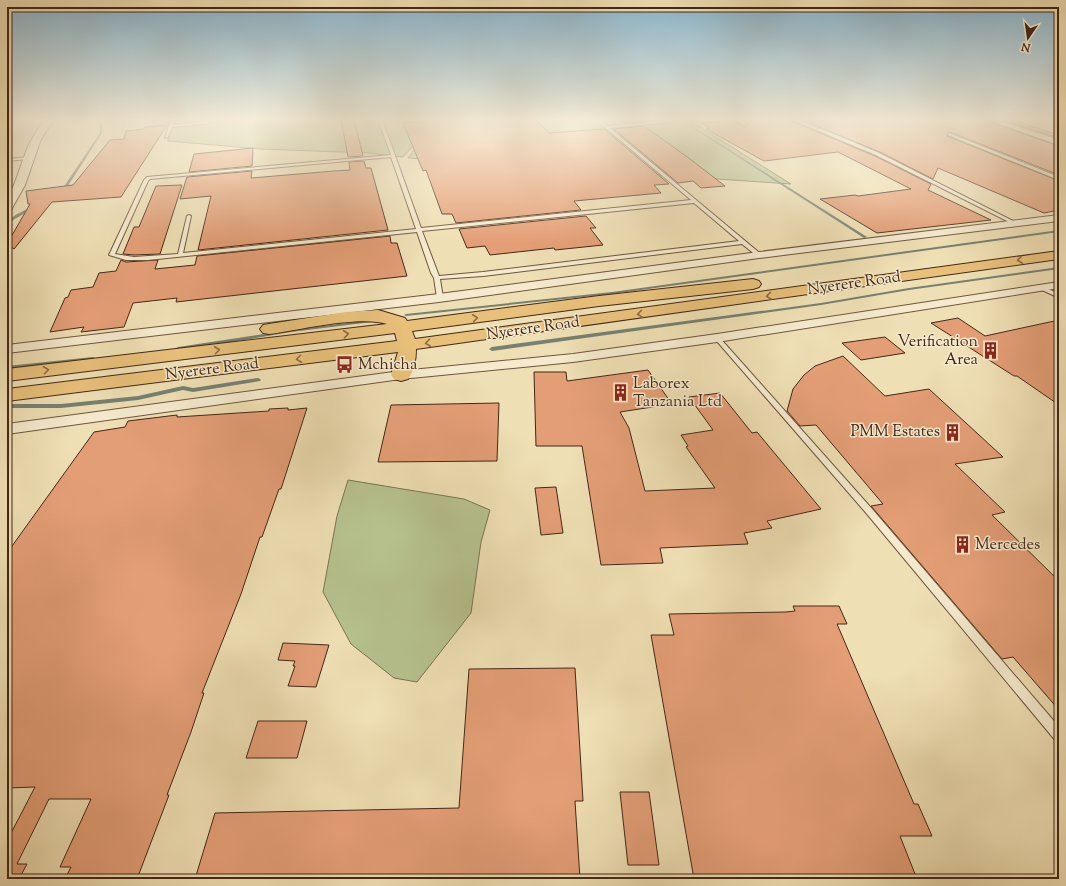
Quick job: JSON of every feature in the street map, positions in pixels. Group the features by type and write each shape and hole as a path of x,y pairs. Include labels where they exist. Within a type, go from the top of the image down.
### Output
{"highway":[{"name":"Nyerere Road","path":"7,395 404,336 599,301 755,284 1059,241"},
{"name":"Nyerere Road","path":"404,336 784,294 1059,255"},
{"path":"7,375 131,361 162,346 346,317 378,315 399,322 408,349 401,375"}],"street":[{"path":"7,207 20,184 28,160"},
{"path":"7,349 440,298 759,255 1059,218"},
{"path":"7,430 401,375 573,358 717,338 1059,285"}],"lane":[{"path":"342,160 157,176 146,180 112,255 123,259 180,255 695,200"},
{"path":"395,160 437,278 440,298"},
{"path":"647,160 759,255"},
{"path":"889,160 1015,223"},
{"path":"1013,160 1059,179"},
{"path":"180,255 189,216"},
{"path":"437,278 483,274 744,242"},
{"path":"1042,288 1059,296"},
{"path":"717,338 875,518 1059,736"}],"green space":[{"path":"443,160 753,160 791,184"},
{"path":"348,480 464,499 490,510 481,542 471,613 417,682 394,678 351,644 323,592 337,516"}],"building":[{"path":"93,160 144,160 121,197 52,202 14,249 7,244 30,204 28,204 26,191 73,185"},
{"path":"192,160 252,160 252,166 189,172"},
{"path":"419,160 641,160 669,184 654,185 661,193 574,201 581,210 456,223 452,214 442,214 426,170 423,171"},
{"path":"651,160 692,160 725,186 701,188 693,181 678,183"},
{"path":"854,160 884,160 931,184 928,190 991,220 877,233 820,199 855,195 858,196 911,189"},
{"path":"896,160 1008,160 1059,181 1059,210 1044,213 938,168 933,179"},
{"path":"1022,160 1059,160 1059,175"},
{"path":"364,161 366,168 371,168 388,230 198,250 211,196 180,199 187,177 252,171 251,178 350,170 349,162"},
{"path":"182,185 160,254 123,254 134,227 139,227 156,186"},
{"path":"586,216 596,228 590,228 603,245 555,250 554,248 490,255 485,246 467,248 459,229"},
{"path":"390,236 391,243 397,243 407,276 176,302 177,298 133,303 124,327 81,332 84,327 50,332 65,298 68,297 71,290 93,287 99,273 116,271 121,260 126,262 158,260 155,269 195,265 197,256"},
{"path":"958,318 985,336 1059,320 1059,405 1017,376 1014,376 931,323"},
{"path":"885,337 905,353 861,360 842,343"},
{"name":"Mercedes","path":"843,356 885,396 929,389 1003,457 955,464 1005,512 992,515 1059,581 1059,710 1013,657 1002,659 871,506 883,504 816,425 800,426 787,411 793,389 804,375 815,366"},
{"path":"648,370 672,404 620,412 629,428 645,491 715,488 686,447 688,446 681,435 713,430 689,397 720,393 752,433 757,432 821,509 767,521 772,528 744,533 748,544 660,548 663,563 601,565 582,446 536,446 534,372 566,372 567,381"},
{"path":"499,403 497,461 378,462 391,405"},
{"path":"288,408 288,410 307,408 281,489 279,489 262,537 260,537 241,594 202,693 204,693 191,732 167,795 169,795 137,879 65,879 71,867 60,867 91,799 49,799 17,864 27,864 19,879 7,879 7,841 35,787 7,788 7,553 94,432 125,427 128,421 177,415 177,417 269,411 269,409"},
{"path":"556,487 563,533 541,535 535,488"},
{"path":"793,606 839,606 847,624 837,624 914,804 918,804 932,836 900,836 917,879 694,879 651,635 674,635 669,614 786,612 795,611"},
{"path":"283,643 329,645 316,687 288,686 295,666 293,666 295,661 278,660"},
{"path":"575,668 583,801 575,801 580,879 195,879 215,813 459,808 469,669"},
{"path":"258,721 307,721 297,758 246,758"},
{"path":"620,792 649,792 659,865 628,865"}],"waterway":[{"path":"63,191 83,160"},
{"path":"745,160 865,237"},
{"path":"7,226 12,219 32,208"},
{"path":"406,315 612,293 1059,231"},
{"path":"492,349 821,304 909,289 1059,268"},
{"path":"178,349 291,331 370,321"},
{"path":"7,368 93,359"},
{"path":"7,406 61,406 138,398 183,388 193,390 258,380"}],"place":[{"name":"Verification Area","path":"991,351"},
{"name":"Mchicha","path":"345,365"},
{"name":"Laborex Tanzania Ltd","path":"620,393"},
{"name":"PMM Estates","path":"953,432"},
{"name":"Mercedes","path":"962,545"}]}
